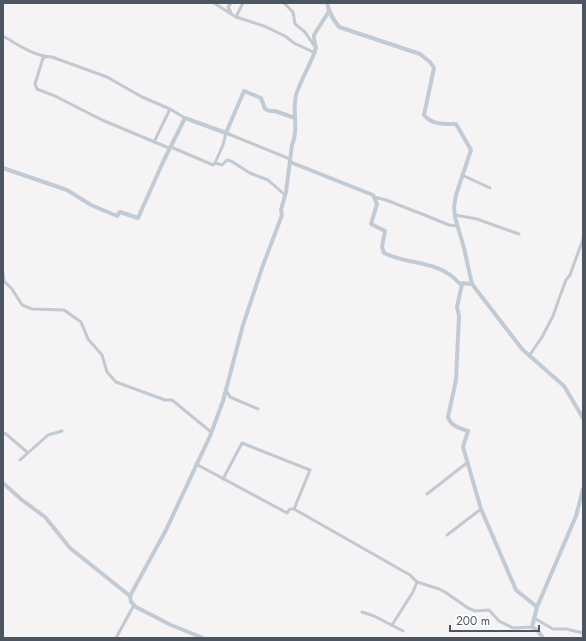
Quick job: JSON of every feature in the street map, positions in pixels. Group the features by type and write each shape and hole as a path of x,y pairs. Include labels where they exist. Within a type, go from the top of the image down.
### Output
{"street":[{"path":"214,3 236,17 278,32 294,43 316,50"},
{"path":"231,3 228,6 231,13"},
{"path":"236,17 243,3"},
{"path":"284,3 293,12 295,24 305,32 316,50"},
{"path":"327,3 333,19 339,26 420,54 430,62 434,68 424,115 431,121 440,124 456,124 471,150 454,200 455,215 472,284 522,349 564,386 583,418"},
{"path":"130,596 166,530 212,432 226,390 243,325 282,215 281,210 296,130 296,95 316,50 314,35 329,11"},
{"path":"3,36 30,52 52,57 93,71 118,82 142,97 170,109 185,118 226,133 374,197 386,200 449,225 458,226"},
{"path":"46,56 43,58 35,84 37,89 55,96 102,120 212,165 215,162 223,144 226,133 244,91 261,98 265,109 270,112 275,111 295,118"},
{"path":"154,142 170,109"},
{"path":"3,168 67,190 116,216 120,212 138,218 185,118"},
{"path":"215,162 222,165 227,160 231,160 250,173 268,180 285,195"},
{"path":"462,175 490,188"},
{"path":"374,197 377,204 371,224 385,231 382,247 383,251 388,254 441,269 452,275 459,283 472,284"},
{"path":"455,215 477,219 519,234"},
{"path":"529,356 542,337 553,316 583,239"},
{"path":"3,273 4,281 22,305 32,309 64,310 81,322 88,339 102,355 107,372 116,382 164,400 172,400 212,432"},
{"path":"462,284 457,307 459,316 456,380 448,416 453,425 468,431 463,447 481,510 516,590 537,607"},
{"path":"226,390 230,397 258,409"},
{"path":"20,460 27,452 48,435 62,431"},
{"path":"3,433 27,452"},
{"path":"223,479 242,443 310,470 294,509"},
{"path":"427,494 468,462"},
{"path":"196,464 287,513 290,509 294,509 410,575 418,582 439,589 468,608 475,611 489,610 499,620 513,628 532,627 538,631 543,638"},
{"path":"3,483 22,500 45,517 70,548 130,596 134,605 171,625 203,638"},
{"path":"532,627 537,607 576,516 583,489"},
{"path":"447,535 481,510"},
{"path":"392,625 418,582"},
{"path":"116,638 134,605"},
{"path":"362,612 403,631"},
{"path":"533,620 553,629 566,629 583,633"}]}
